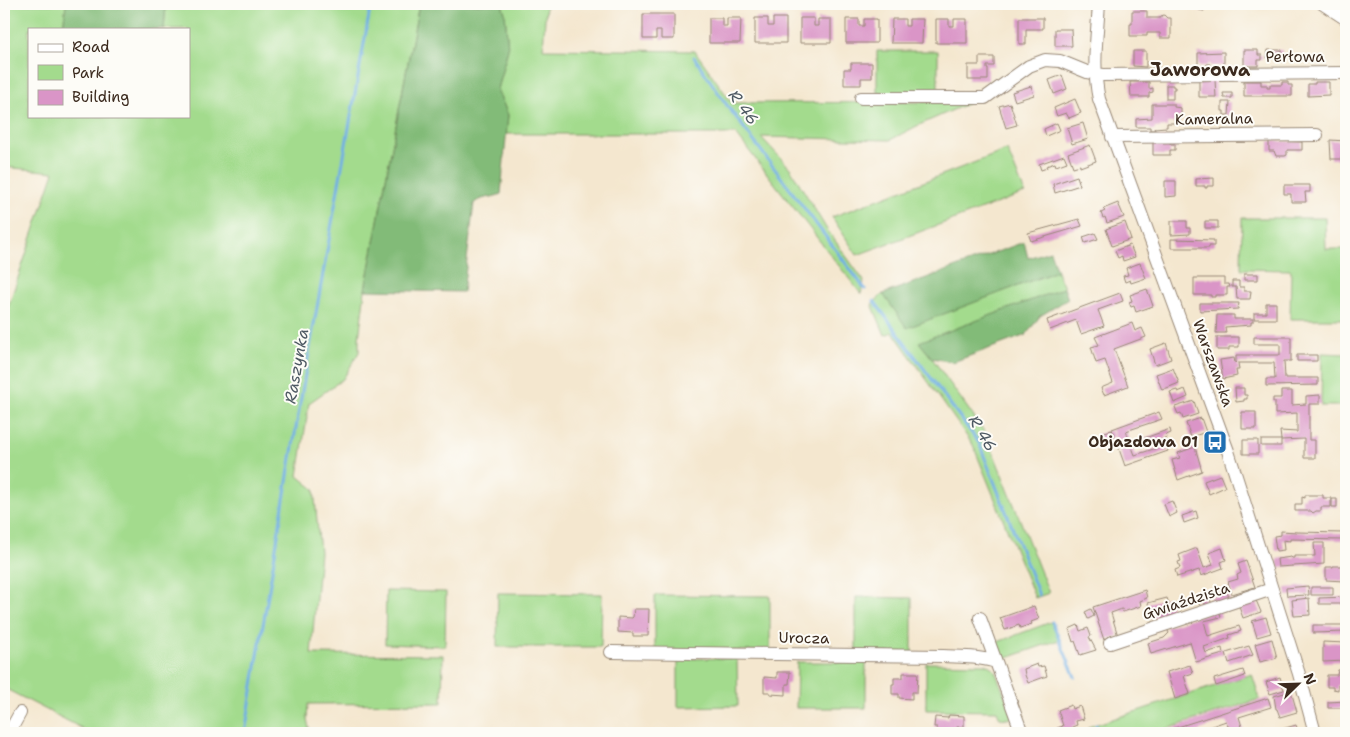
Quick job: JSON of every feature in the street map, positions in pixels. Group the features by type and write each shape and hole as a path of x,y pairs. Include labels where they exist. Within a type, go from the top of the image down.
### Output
{"street":[{"name":"Warszawska","path":"1099,4 1095,74 1099,99 1228,451 1299,674 1315,733"},
{"path":"1324,4 1346,19"},
{"name":"Perłowa","path":"861,98 985,98 1029,66 1045,60 1060,61 1095,74 1103,75 1346,73"},
{"name":"Kameralna","path":"1112,137 1317,134"},
{"name":"Gwiaździsta","path":"1110,643 1272,589"},
{"path":"980,618 1022,733"},
{"name":"Urocza","path":"612,652 943,656 976,657 996,662"},
{"path":"9,733 20,713"}],"green space":[{"path":"4,4 66,4 63,28 28,28 28,118 190,118 190,28 164,28 166,4 419,4 365,290 359,352 343,379 309,403 298,476 314,489 320,552 311,654 443,655 442,703 308,704 307,719 310,733 91,733 4,688 4,319 54,172 4,167"},
{"path":"66,4 169,4 166,5 164,28 63,28"},
{"path":"419,4 502,4 505,13 508,49 497,89 508,115 501,194 481,199 474,203 463,292 365,290"},
{"path":"502,4 546,4 543,49 695,51 732,103 971,102 890,140 761,137 790,168 826,228 864,281 861,294 736,134 506,134 508,115 497,89 508,49 505,13"},
{"path":"877,51 938,51 938,93 877,93"},
{"path":"1007,150 1025,193 857,255 832,217"},
{"path":"1242,218 1325,218 1326,249 1346,249 1346,319 1290,319 1291,270 1241,269"},
{"path":"1024,242 1028,258 1050,251 1057,271 907,328 883,294"},
{"path":"1057,271 1064,288 920,343 986,434 1049,593 1035,598 973,445 893,332 885,335 872,304 883,294 908,327"},
{"path":"1064,288 1068,299 1040,316 1026,335 953,362 932,358 919,342"},
{"path":"1322,353 1346,354 1346,406 1321,406"},
{"path":"386,591 446,592 445,646 385,644"},
{"path":"498,593 602,594 601,647 497,647"},
{"path":"655,595 770,596 770,651 655,650"},
{"path":"856,597 912,598 912,653 856,652"},
{"path":"1051,622 1059,640 1001,660 995,643"},
{"path":"737,658 738,706 678,707 678,659"},
{"path":"797,662 866,662 866,708 796,708"},
{"path":"926,663 984,664 990,666 995,671 1013,716 1009,719 1000,718 997,711 926,710"},
{"path":"1252,674 1260,699 1154,733 1090,733 1088,727"}],"building":[{"path":"1196,4 1208,4 1208,6 1205,6 1204,11 1199,10 1199,6 1196,6"},
{"path":"1132,11 1147,11 1147,18 1160,18 1164,15 1167,18 1171,18 1171,38 1160,38 1160,33 1147,33 1147,36 1130,36"},
{"path":"643,14 674,14 674,39 661,39 661,31 656,31 656,39 643,39"},
{"path":"709,18 722,18 722,26 727,26 727,18 741,18 740,43 709,43"},
{"path":"755,18 768,18 768,26 773,26 773,18 786,18 786,43 755,43"},
{"path":"800,18 814,18 814,26 818,26 818,19 831,19 831,43 800,43"},
{"path":"1019,18 1043,18 1043,29 1026,29 1026,44 1019,44"},
{"path":"846,19 859,19 859,26 864,26 864,19 877,19 877,43 846,43"},
{"path":"892,19 905,19 905,26 909,26 909,19 923,19 922,43 891,43"},
{"path":"936,19 949,19 949,26 954,26 954,19 967,19 967,43 936,43"},
{"path":"1055,29 1071,29 1072,46 1055,46"},
{"path":"1244,50 1258,50 1258,55 1262,55 1262,60 1258,60 1258,66 1244,66"},
{"path":"1268,50 1282,50 1281,58 1267,58"},
{"path":"1133,51 1146,51 1146,67 1133,66"},
{"path":"1224,52 1224,66 1210,66 1210,64 1207,64 1207,66 1198,66 1198,53"},
{"path":"979,57 994,57 994,66 987,66 988,80 968,80 968,65 979,65"},
{"path":"851,63 872,63 872,78 861,78 861,85 844,85 844,69 851,69"},
{"path":"1062,75 1067,89 1054,94 1049,80"},
{"path":"1215,80 1216,97 1199,97 1199,81"},
{"path":"1244,81 1261,81 1261,85 1267,85 1267,88 1270,88 1270,85 1282,85 1282,82 1288,82 1288,85 1292,85 1292,96 1244,96"},
{"path":"1130,82 1149,82 1149,89 1153,88 1153,92 1149,93 1149,97 1131,97"},
{"path":"1315,82 1329,82 1329,95 1308,96 1308,84 1315,84"},
{"path":"1166,85 1173,85 1175,87 1173,89 1173,99 1166,99"},
{"path":"1031,86 1034,95 1015,101 1012,92"},
{"path":"1223,93 1232,93 1232,98 1224,98"},
{"path":"1075,99 1081,113 1069,118 1066,113 1057,116 1054,108"},
{"path":"1222,102 1230,102 1229,115 1224,115"},
{"path":"1010,103 1017,125 1006,128 999,106"},
{"path":"1152,104 1174,104 1174,107 1181,108 1181,118 1174,118 1175,123 1167,123 1167,127 1154,128 1155,130 1150,130 1150,127 1136,127 1136,119 1152,118"},
{"path":"1057,123 1060,130 1046,136 1044,129"},
{"path":"1083,123 1088,139 1072,144 1067,128"},
{"path":"1153,138 1170,138 1170,144 1175,144 1175,150 1170,150 1170,155 1153,155"},
{"path":"1330,140 1346,141 1346,159 1331,159"},
{"path":"1269,141 1302,142 1302,150 1287,150 1287,155 1276,156 1274,151 1269,151"},
{"path":"1090,145 1096,161 1080,167 1080,165 1073,167 1068,153"},
{"path":"1064,155 1067,162 1056,166 1055,163 1041,170 1039,164"},
{"path":"1077,176 1080,185 1055,193 1053,184"},
{"path":"1214,178 1214,186 1207,186 1205,188 1205,186 1196,186 1196,179"},
{"path":"1165,181 1176,181 1176,196 1165,197"},
{"path":"1284,185 1310,185 1310,192 1305,192 1306,202 1291,202 1291,194 1284,194"},
{"path":"1118,203 1124,217 1107,223 1101,213 1105,211 1103,209"},
{"path":"1079,219 1082,226 1031,241 1028,233"},
{"path":"1171,221 1187,221 1187,228 1190,228 1190,234 1171,235"},
{"path":"1205,221 1218,221 1218,228 1205,228"},
{"path":"1125,222 1131,239 1112,246 1106,229"},
{"path":"1095,233 1098,239 1085,243 1083,237"},
{"path":"1171,239 1214,240 1214,246 1209,246 1209,248 1171,248"},
{"path":"1130,245 1135,257 1123,261 1122,256 1118,258 1115,251"},
{"path":"1140,263 1146,278 1131,283 1130,280 1125,282 1123,276 1128,275 1126,268"},
{"path":"1244,274 1258,274 1258,280 1244,280"},
{"path":"1194,278 1224,278 1224,284 1229,284 1230,287 1227,287 1227,295 1211,297 1211,295 1194,295"},
{"path":"1232,281 1239,281 1239,287 1244,287 1244,291 1251,291 1250,299 1237,299 1236,287 1232,287"},
{"path":"1147,289 1153,306 1136,312 1134,306 1131,307 1129,302 1132,301 1130,295"},
{"path":"1120,293 1123,301 1098,310 1104,326 1081,334 1076,320 1050,330 1047,320"},
{"path":"1200,303 1239,303 1238,309 1200,311"},
{"path":"1266,303 1276,303 1276,319 1254,319 1254,313 1266,313"},
{"path":"1217,315 1234,315 1234,319 1253,319 1253,322 1251,322 1251,325 1225,327 1226,333 1216,333"},
{"path":"1132,323 1135,331 1142,328 1146,337 1114,349 1128,386 1104,395 1101,388 1113,383 1105,360 1096,363 1091,347 1099,345 1095,337"},
{"path":"1217,337 1239,337 1239,347 1229,347 1229,350 1217,350"},
{"path":"1254,337 1291,337 1291,361 1284,361 1285,378 1318,378 1318,385 1266,386 1266,379 1275,379 1274,363 1238,363 1239,370 1236,370 1237,376 1223,379 1220,360 1234,358 1235,363 1236,355 1280,355 1280,344 1254,344"},
{"path":"1166,343 1171,359 1155,365 1150,349"},
{"path":"1297,355 1317,355 1317,361 1297,361"},
{"path":"1173,368 1179,383 1162,390 1156,374"},
{"path":"1235,388 1244,388 1244,395 1247,395 1247,399 1236,402"},
{"path":"1185,389 1188,397 1174,403 1170,392 1177,390 1178,392"},
{"path":"1281,391 1292,391 1292,405 1306,404 1306,396 1320,395 1320,404 1309,404 1309,440 1315,440 1315,458 1304,458 1304,439 1281,440 1280,431 1297,432 1297,413 1275,414 1273,398 1281,398"},
{"path":"1194,401 1198,414 1183,419 1181,413 1178,414 1175,407"},
{"path":"1159,412 1162,419 1126,431 1135,455 1166,445 1168,451 1125,466 1112,429"},
{"path":"1242,412 1256,412 1256,429 1242,429"},
{"path":"1201,418 1206,432 1191,437 1186,423"},
{"path":"1170,429 1171,433 1166,435 1167,438 1141,447 1139,440"},
{"path":"1111,430 1113,437 1098,443 1096,435"},
{"path":"1243,440 1258,440 1258,454 1243,454"},
{"path":"1261,440 1281,440 1281,446 1261,446"},
{"path":"1195,447 1202,471 1178,480 1172,460 1180,458 1178,453"},
{"path":"1220,475 1225,487 1209,494 1204,481"},
{"path":"1305,495 1323,495 1323,498 1331,498 1331,507 1321,507 1321,511 1313,513 1311,511 1295,511 1295,504 1302,504 1302,497 1305,498"},
{"path":"1332,499 1337,499 1337,507 1332,507"},
{"path":"1172,501 1177,513 1169,517 1164,504"},
{"path":"1196,511 1198,518 1184,523 1182,516"},
{"path":"1281,531 1343,533 1342,540 1283,540 1284,550 1276,551 1274,536 1281,535"},
{"path":"1314,543 1324,543 1324,564 1278,567 1277,559 1294,558 1294,556 1315,556"},
{"path":"1197,548 1204,568 1213,565 1209,553 1222,548 1226,560 1221,562 1223,568 1201,576 1199,570 1177,577 1175,570 1180,568 1178,562 1181,561 1179,555"},
{"path":"1246,561 1255,587 1232,594 1228,582 1238,579 1237,575 1241,573 1238,564"},
{"path":"1344,566 1344,581 1326,580 1326,567"},
{"path":"1308,586 1309,595 1287,596 1286,588"},
{"path":"1311,587 1333,587 1333,595 1311,595"},
{"path":"1145,590 1147,598 1140,601 1141,606 1123,612 1122,609 1111,613 1118,636 1104,640 1093,607"},
{"path":"1227,592 1230,600 1212,606 1210,598"},
{"path":"1203,596 1206,607 1201,609 1197,598"},
{"path":"1346,597 1346,604 1319,604 1319,598"},
{"path":"1167,598 1172,612 1152,618 1148,603"},
{"path":"1255,598 1261,612 1243,618 1238,604"},
{"path":"1309,598 1310,615 1294,616 1292,600"},
{"path":"1034,606 1039,619 1031,622 1032,624 1020,628 1019,625 1005,630 1000,618"},
{"path":"634,609 649,609 648,636 633,636 633,633 618,632 618,617 632,618"},
{"path":"1091,609 1094,616 1088,619 1085,612"},
{"path":"1219,609 1221,617 1204,621 1208,636 1239,626 1241,631 1229,635 1230,638 1204,647 1206,653 1222,648 1223,654 1196,662 1190,642 1151,654 1148,643 1164,638 1169,633 1166,627"},
{"path":"1266,617 1271,633 1257,637 1252,621"},
{"path":"1078,625 1080,631 1088,628 1091,636 1089,637 1096,650 1080,655 1069,629"},
{"path":"1313,625 1346,625 1346,632 1313,633"},
{"path":"1272,639 1277,658 1260,662 1255,644"},
{"path":"1323,642 1346,643 1346,661 1323,662"},
{"path":"1249,646 1253,655 1229,663 1226,653"},
{"path":"1037,664 1038,667 1044,666 1047,676 1028,683 1024,669"},
{"path":"1190,665 1193,673 1184,676 1190,694 1175,699 1167,672"},
{"path":"1345,669 1345,685 1338,685 1338,690 1333,689 1333,687 1327,687 1327,675 1337,675 1338,670"},
{"path":"1243,670 1245,676 1216,686 1214,679"},
{"path":"777,672 790,672 789,684 786,684 786,695 764,692 764,677 777,678"},
{"path":"903,673 918,673 917,692 912,692 912,699 899,698 899,694 892,694 894,678 903,678"},
{"path":"1280,677 1284,690 1270,694 1266,682"},
{"path":"1291,691 1297,712 1280,717 1276,709 1274,696"},
{"path":"1268,698 1271,707 1239,717 1244,733 1231,733 1226,721 1194,733 1159,733"},
{"path":"1346,701 1346,708 1328,708 1328,702"},
{"path":"1071,705 1072,709 1080,706 1084,719 1076,721 1077,725 1072,727 1074,731 1058,733 1057,728 1063,726 1058,710"},
{"path":"949,715 964,716 964,727 957,727 956,733 937,733 937,727 934,727 935,717 948,718"},
{"path":"1296,725 1299,733 1283,733 1282,729"}],"waterway":[{"name":"Raszynka","path":"245,733 303,386 371,4"},
{"name":"R 46","path":"694,57 726,104 865,289"},
{"name":"R 46","path":"874,301 979,443 1039,595"},
{"name":"R 46","path":"1052,622 1075,677"},
{"name":"R 46","path":"1096,725 1099,733"}],"place":[{"name":"Objazdowa 01","path":"1215,442"}],"district":[{"name":"Jaworowa","path":"1200,70"}]}
